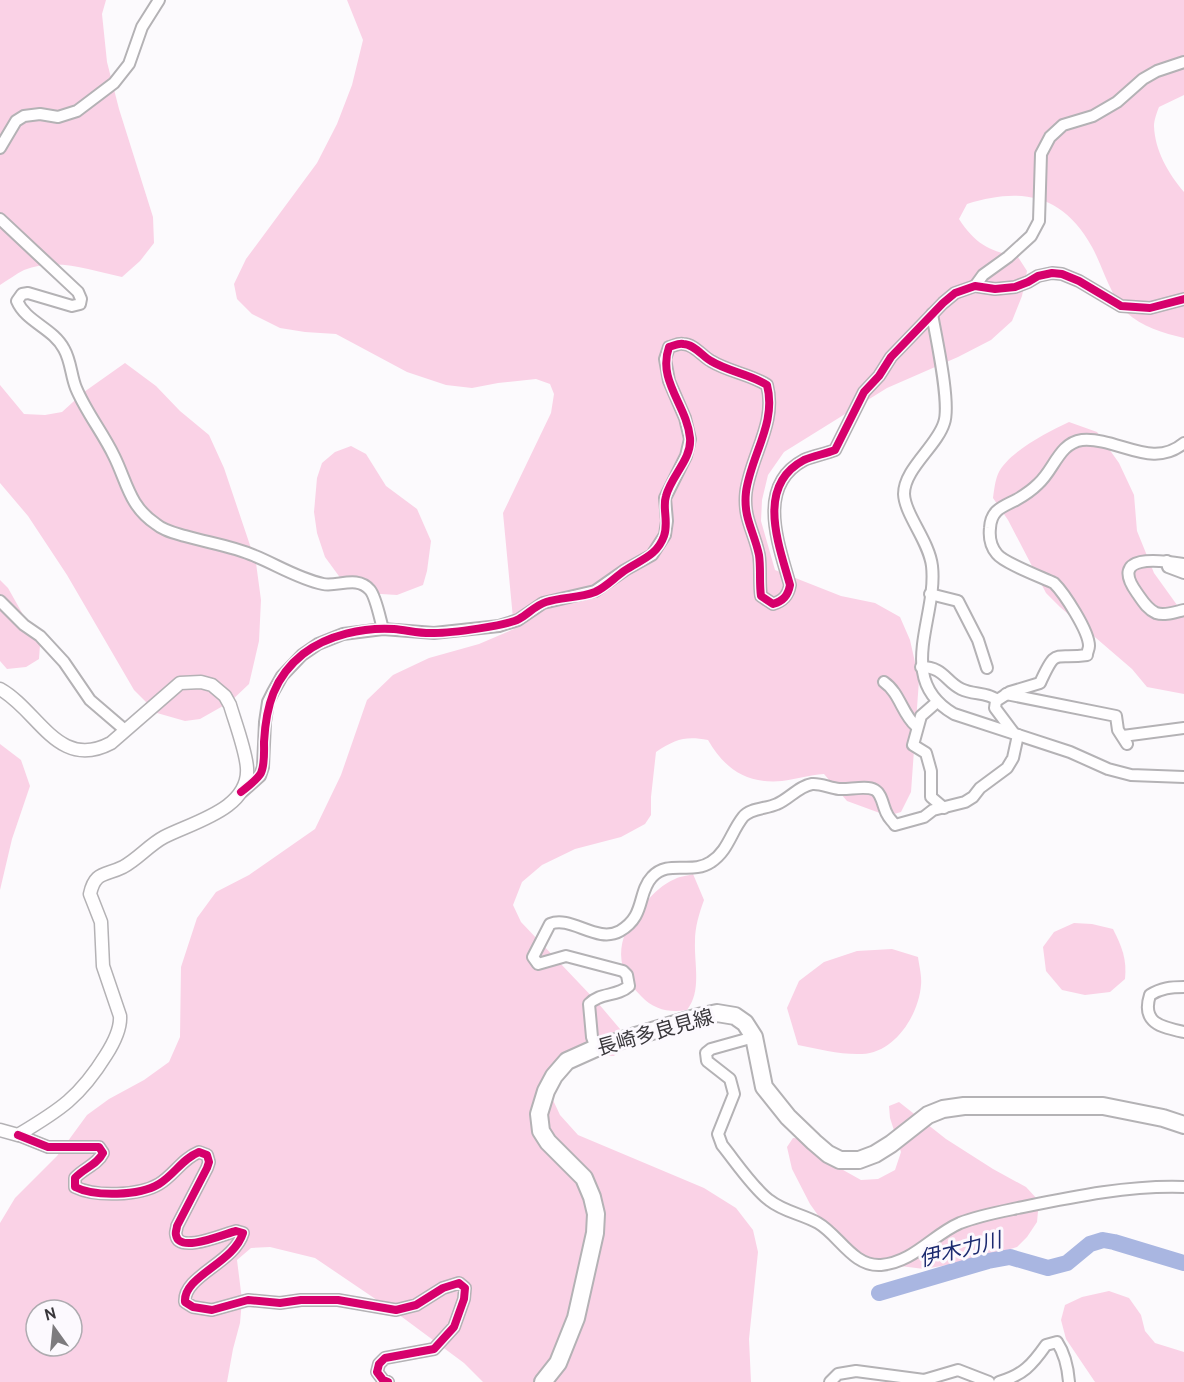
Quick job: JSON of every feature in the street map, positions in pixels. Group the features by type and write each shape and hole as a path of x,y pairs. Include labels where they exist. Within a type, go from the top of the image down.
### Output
{"main road":[{"name":"長崎多良見線","path":"543,1382 558,1363 576,1318 595,1233 596,1214 584,1178 548,1142 541,1131 539,1114 546,1091 554,1076 567,1061 596,1048 717,1012 735,1016 744,1023 754,1037"},
{"path":"754,1037 764,1087 781,1109 814,1142 828,1154 840,1160 859,1160 874,1154 891,1144 928,1115 943,1109 964,1106 1078,1104 1102,1106 1163,1118 1184,1125"}],"street":[{"path":"0,148 16,121 24,116 40,114 58,117 77,111 114,83 129,64 142,27 159,0"},
{"path":"975,286 983,275 1031,236 1039,221 1041,154 1050,136 1063,125 1093,116 1117,102 1143,79 1157,71 1184,62"},
{"path":"0,219 78,292 81,299 80,304 72,306 28,292 22,294 17,301 20,309 45,327 61,343 66,352 75,387 114,456 125,485 142,513 156,525 167,530 227,546 324,584 354,582 361,584 371,591 383,629"},
{"path":"18,1135 57,1111 74,1097 91,1078 111,1048 120,1023 120,1016 103,966 101,921 90,894 96,879 136,859 162,838 227,807 260,776 263,767 268,702 282,676 302,655 318,644 343,634 383,629 434,633 499,626 518,620 543,603 595,591 652,555 664,535 667,521 665,498 686,456 690,439 685,418 669,381 665,359 669,347 683,344 696,349 709,360 728,370 755,377 767,385 771,407 746,491 746,508 748,524 759,555 760,596 773,604 781,602 789,593 790,585 773,522 775,498 783,481 791,470 804,460 835,450 864,392 879,376 891,357 955,293 975,286 994,289 1015,287 1038,276 1052,273 1062,274 1079,281 1121,306 1150,308 1184,299"},
{"path":"932,314 947,407 944,424 909,477 904,494 910,515 925,541 932,566 921,667 927,689 940,706 954,714 1070,752 1108,769 1131,775 1184,777"},
{"path":"596,1048 592,1037 589,1004 595,998 623,991 629,986 627,975 623,971 566,956 538,964 533,957 550,924 558,921 607,934 620,931 635,918 641,906 646,885 659,869 670,866 694,868 709,864 727,846 743,817 751,812 775,805 791,797 801,788 813,784 839,789 872,788 878,792 888,817 895,825 924,817 933,810 965,802 973,797 980,788 1007,768 1013,758 1016,734 995,708 1001,697 1040,683 1049,662 1054,657 1087,655 1089,645 1086,633 1061,590 1054,583 998,556 992,546 989,533 990,521 996,510 1017,500 1038,485 1069,444 1083,440 1160,455 1184,443"},
{"path":"1184,564 1167,561 1136,562 1129,568 1128,575 1134,589 1146,606 1157,613 1168,614 1184,610"},
{"path":"1167,561 1167,567 1184,573"},
{"path":"930,594 958,601 978,640 987,668"},
{"path":"0,602 24,625 40,636 64,662 90,700 125,730"},
{"path":"921,667 931,667 940,671 958,688 969,692 1116,716 1118,730 1125,740 1184,728"},
{"path":"0,689 24,707 52,738 69,748 81,751 99,749 111,743 180,683 201,682 212,685 225,696 230,705 248,766 247,780 241,792"},
{"path":"884,682 892,688 907,718 916,726"},
{"path":"937,702 921,716 916,726 913,745 926,753 931,771 931,797 944,807"},
{"path":"1184,987 1170,987 1150,995 1147,1013 1151,1020 1169,1029 1184,1032"},
{"path":"754,1037 711,1049 706,1053 707,1060 730,1079 734,1094 718,1134 722,1145 767,1200 782,1209 819,1223 855,1256 867,1263 880,1265 906,1258 961,1223 1002,1212 1087,1195 1184,1187"},
{"path":"0,1130 48,1147 99,1147 103,1153 98,1161 81,1171 75,1178 75,1187 85,1192 130,1193 157,1185 170,1176 188,1156 199,1152 207,1155 209,1162 207,1168 177,1226 176,1235 179,1241 188,1245 236,1231 243,1233 240,1243 190,1286 185,1302 193,1307 212,1310 248,1300 280,1303 338,1300 396,1310 416,1305 443,1288 459,1283 465,1288 464,1299 454,1327 434,1349 385,1358 379,1364 377,1372 383,1380 388,1382"},
{"path":"999,1382 1014,1378 1034,1363 1046,1345 1057,1342 1068,1370 1069,1382"},
{"path":"830,1382 838,1374 856,1371 924,1380 958,1370 989,1382"}],"shaded area":[{"path":"0,0 106,0 102,14 107,62 119,109 153,217 154,243 140,261 122,277 73,266 49,265 24,270 0,285"},
{"path":"347,0 1184,0 1184,95 1159,107 1154,126 1163,161 1184,192 1184,338 1146,326 1126,312 1111,290 1092,247 1081,229 1054,206 1039,199 1023,196 1005,196 967,204 959,219 971,235 984,246 1018,257 1027,271 1022,296 1012,321 991,340 887,388 784,452 768,475 762,500 761,521 775,570 841,596 875,603 900,617 910,640 919,680 911,792 901,812 888,816 847,801 824,774 782,781 747,777 729,767 708,740 693,738 681,740 656,752 651,815 645,824 621,837 575,849 542,865 522,882 513,905 521,922 620,1029 623,1046 614,1056 588,1056 560,1063 552,1098 560,1115 578,1135 704,1188 736,1208 753,1230 758,1252 749,1339 751,1382 483,1382 464,1363 402,1317 315,1258 270,1247 251,1248 237,1260 242,1300 240,1323 227,1382 0,1382 0,1223 15,1198 57,1156 87,1115 169,1062 180,1037 181,967 197,918 216,892 249,875 315,829 341,775 367,700 393,675 429,658 479,644 514,629 503,513 551,413 554,394 550,384 536,379 472,388 446,385 407,372 336,334 280,328 252,314 237,299 234,284 246,259 317,163 337,124 352,85 363,40"},
{"path":"125,363 156,386 180,411 209,435 224,468 256,563 261,600 259,641 249,684 230,702 200,719 185,721 157,713 134,690 67,575 28,516 0,483 0,385 24,414 45,415 62,412 84,392"},
{"path":"1069,422 1097,432 1119,463 1134,495 1137,531 1154,573 1177,605 1184,607 1184,694 1147,687 1132,669 1046,593 1008,520 993,498 998,474 1010,458 1050,431"},
{"path":"351,446 366,454 386,486 417,509 431,541 423,585 397,595 365,593 344,583 325,557 317,533 314,512 317,478 322,463 335,452"},
{"path":"0,580 8,588 40,645 39,659 26,667 7,669 0,661"},
{"path":"0,744 21,760 30,786 12,839 0,890"},
{"path":"693,874 704,900 695,936 696,986 692,1003 687,1010 668,1011 651,1005 631,984 625,972 621,949 629,925 652,895 671,881"},
{"path":"1074,923 1113,929 1123,953 1125,979 1110,992 1085,995 1062,990 1046,971 1043,947 1054,932"},
{"path":"892,949 918,957 921,974 916,1008 895,1039 874,1052 862,1054 838,1053 798,1045 787,1008 799,981 824,962 857,951"},
{"path":"899,1102 946,1139 1026,1187 1039,1201 1037,1222 1017,1247 971,1261 924,1269 869,1262 825,1225 810,1204 792,1169 787,1147 793,1138 807,1139 827,1161 861,1180 878,1179 895,1170 901,1152 890,1118 889,1106"},
{"path":"1109,1291 1129,1298 1141,1315 1145,1331 1155,1343 1184,1352 1184,1382 1095,1382 1066,1339 1061,1320 1065,1305 1082,1297"}],"waterway":[{"name":"伊木力川","path":"879,1293 988,1261 1010,1257 1048,1268 1067,1263 1090,1244 1103,1240 1184,1263"}],"cycle path":[{"path":"241,792 261,773 264,762 267,716 278,682 293,663 313,647 334,637 370,629 442,633 512,622 546,602 595,592 657,548 665,531 666,496 690,446 688,426 667,371 666,359 669,347 678,344 691,346 718,365 767,385 769,413 749,478 745,501 747,517 759,555 761,596 773,604 784,598 790,585 774,517 775,500 780,485 789,471 804,460 835,450 864,392 879,376 891,357 955,293 975,286 995,289 1015,287 1038,276 1052,273 1062,274 1079,281 1121,306 1150,308 1184,299"},
{"path":"18,1135 48,1147 99,1147 103,1153 94,1164 75,1178 75,1187 105,1194 129,1193 150,1188 159,1184 193,1155 199,1152 207,1155 209,1162 207,1168 177,1226 176,1235 185,1243 193,1243 236,1231 243,1233 238,1244 230,1253 192,1284 185,1302 193,1307 212,1310 248,1300 280,1303 301,1300 338,1300 396,1310 416,1305 443,1288 459,1283 465,1288 464,1299 454,1327 434,1349 385,1358 379,1364 377,1372 383,1380 388,1382"}]}
